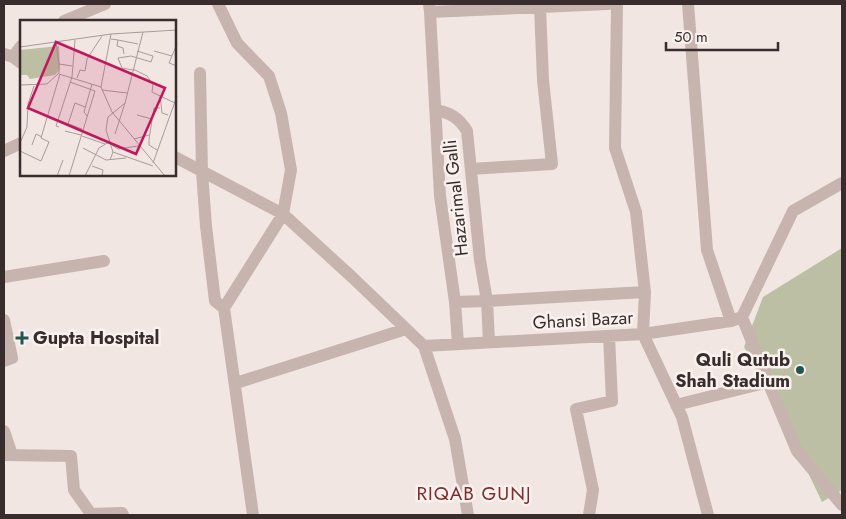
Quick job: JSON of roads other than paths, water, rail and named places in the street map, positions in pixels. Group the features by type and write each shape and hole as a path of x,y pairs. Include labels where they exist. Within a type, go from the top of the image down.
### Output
{"street":[{"path":"66,20 105,4"},
{"path":"218,4 237,42 268,76 281,113 291,170 283,214 224,308 253,515"},
{"path":"458,344 455,302 440,196 430,8 608,4"},
{"path":"616,4 615,148 636,212 645,292 643,334 682,417 708,515"},
{"path":"688,4 707,250 737,319 768,382 797,451 842,505"},
{"path":"471,169 552,164 543,80 540,7"},
{"path":"13,58 20,48"},
{"path":"200,73 202,172 206,226 214,301 224,308"},
{"name":"Hazarimal Galli","path":"436,110 448,112 461,120 467,131 480,260 487,301 489,342"},
{"path":"4,151 20,143"},
{"path":"176,158 283,214 354,278 424,346 455,439 468,515"},
{"path":"737,319 793,212 842,183"},
{"path":"4,277 104,261"},
{"path":"455,302 645,292"},
{"name":"Ghansi Bazar","path":"424,346 643,334 737,319"},
{"path":"4,320 12,358 4,361"},
{"path":"236,383 406,329"},
{"path":"589,515 593,490 576,409 612,401 609,336"},
{"path":"676,405 768,382"},
{"path":"4,432 8,455 71,456 74,490 91,514 122,513 124,515"}],"place":[{"name":"Gupta Hospital","path":"22,338"},
{"name":"Quli Qutub Shah Stadium","path":"800,370"}],"district":[{"name":"RIQAB GUNJ","path":"474,493"}]}
